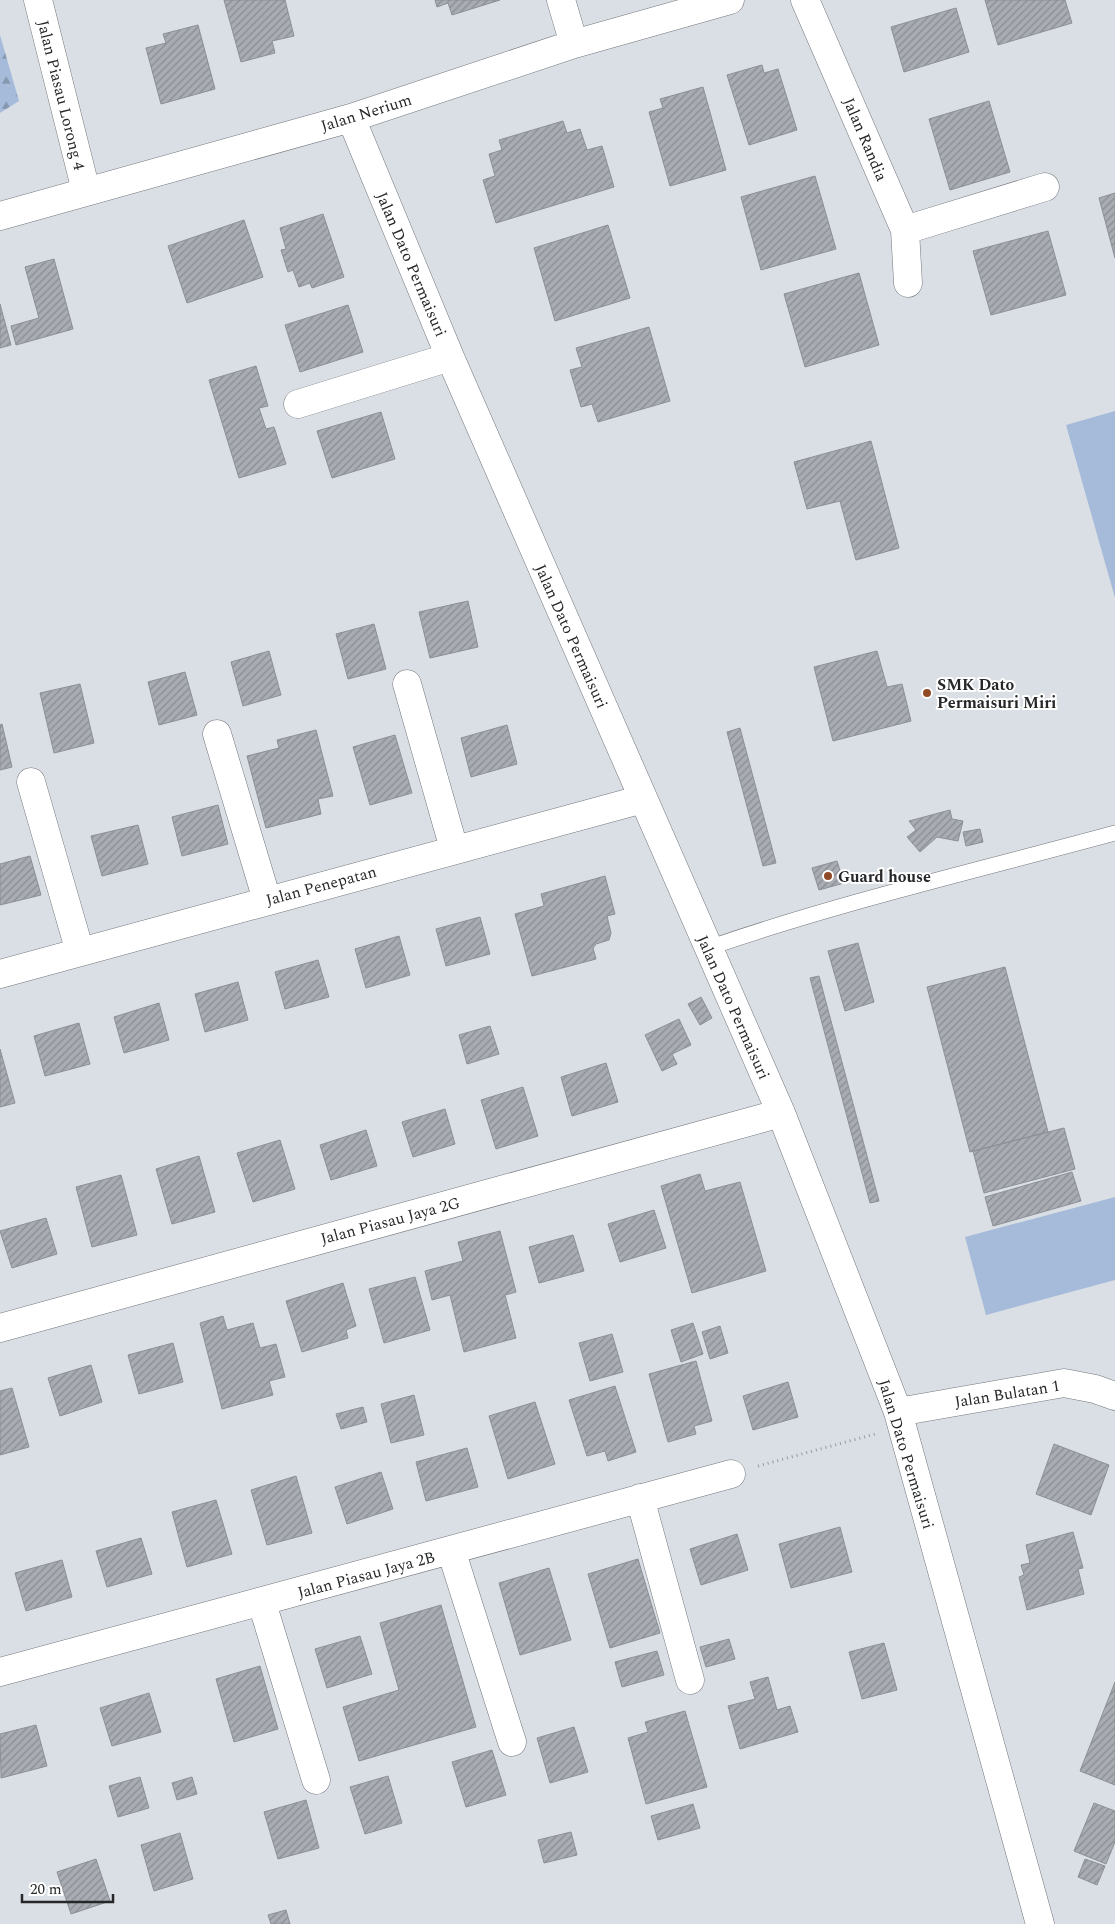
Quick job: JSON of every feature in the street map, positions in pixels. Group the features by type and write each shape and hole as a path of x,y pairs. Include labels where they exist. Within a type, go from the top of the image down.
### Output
{"street":[{"name":"Jalan Piasau Lorong 4","path":"38,0 86,191"},
{"path":"561,0 574,44"},
{"name":"Jalan Nerium","path":"0,216 351,118 574,44 730,0"},
{"name":"Jalan Randia","path":"805,0 905,230 908,282"},
{"name":"Jalan Dato Permaisuri","path":"351,118 450,357 781,1113 900,1420 1040,1924"},
{"path":"905,230 1045,187"},
{"path":"298,404 450,357"},
{"path":"406,684 454,849"},
{"path":"217,734 267,900"},
{"path":"31,782 80,952"},
{"name":"Jalan Penepatan","path":"0,974 454,849 644,799"},
{"name":"Jalan Piasau Jaya 2G","path":"0,1328 781,1113"},
{"name":"Jalan Bulatan 1","path":"900,1420 1064,1383 1095,1389 1115,1396"},
{"name":"Jalan Piasau Jaya 2B","path":"0,1672 262,1603 731,1474"},
{"path":"640,1498 690,1680"},
{"path":"451,1550 512,1742"},
{"path":"262,1603 316,1780"}],"lane":[{"path":"708,948 768,927 861,900 1115,833"}],"path":[{"path":"731,1474 900,1420"}],"green space":[{"path":"0,35 19,101 0,113"},
{"path":"1115,411 1115,598 1066,425"},
{"path":"1115,1197 1115,1280 986,1315 965,1237"}],"building":[{"path":"224,0 285,0 294,36 272,41 275,53 241,62"},
{"path":"435,0 500,0 452,15 448,3 437,7"},
{"path":"985,0 1065,0 1072,23 998,45"},
{"path":"956,8 969,52 904,72 891,27"},
{"path":"198,25 215,89 161,104 146,48 166,43 163,34"},
{"path":"762,65 764,73 778,69 797,130 749,145 727,75"},
{"path":"703,87 726,170 670,186 649,112 663,108 660,99"},
{"path":"989,101 1010,172 950,190 929,119"},
{"path":"563,121 567,133 580,129 587,150 602,146 614,187 496,223 483,180 495,176 489,154 502,150 499,140"},
{"path":"815,176 836,249 761,270 741,197"},
{"path":"1115,193 1115,258 1099,198"},
{"path":"323,214 344,277 312,288 310,283 299,287 293,270 288,272 281,250 286,249 280,228"},
{"path":"244,220 263,277 187,303 168,246"},
{"path":"608,225 630,298 555,321 534,248"},
{"path":"1048,231 1066,295 991,315 973,251"},
{"path":"54,259 73,329 16,345 11,326 39,318 25,267"},
{"path":"859,273 879,345 805,367 784,294"},
{"path":"0,304 11,345 0,348"},
{"path":"348,305 363,352 300,372 285,325"},
{"path":"649,327 670,401 598,422 592,404 581,407 570,370 582,367 576,348"},
{"path":"256,366 268,406 259,408 266,429 274,427 286,464 239,478 209,380"},
{"path":"381,412 395,459 332,478 317,431"},
{"path":"871,441 899,548 856,560 840,501 807,509 794,462"},
{"path":"468,601 478,647 430,658 419,612"},
{"path":"374,624 386,669 348,679 336,634"},
{"path":"269,651 281,695 243,706 231,662"},
{"path":"877,651 887,687 902,684 911,721 833,741 814,667"},
{"path":"185,672 197,715 159,725 148,682"},
{"path":"80,684 94,743 54,753 40,693"},
{"path":"2,724 12,767 0,770 0,725"},
{"path":"507,725 517,764 471,777 461,738"},
{"path":"740,728 776,863 763,866 727,732"},
{"path":"316,730 333,796 318,799 321,814 266,828 247,756 279,748 277,740"},
{"path":"395,735 412,793 370,805 353,747"},
{"path":"218,805 228,844 182,856 172,817"},
{"path":"950,810 952,819 963,821 958,841 937,837 920,852 907,837 916,830 909,821"},
{"path":"138,825 148,864 102,876 91,836"},
{"path":"980,829 983,842 966,846 963,832"},
{"path":"30,856 41,895 0,905 0,864"},
{"name":"Guard house","path":"837,861 844,883 819,890 812,868"},
{"path":"605,876 615,914 607,916 611,933 609,940 596,944 593,948 596,959 532,976 515,914 544,906 541,894"},
{"path":"480,917 490,954 446,966 436,929"},
{"path":"399,936 410,975 366,988 355,949"},
{"path":"858,943 874,1002 845,1011 828,951"},
{"path":"318,960 329,997 285,1009 275,972"},
{"path":"1005,967 1048,1132 970,1152 927,987"},
{"path":"819,976 879,1201 870,1203 810,978"},
{"path":"238,982 248,1020 205,1032 195,994"},
{"path":"701,997 712,1018 700,1025 688,1004"},
{"path":"159,1003 169,1040 124,1053 114,1017"},
{"path":"679,1019 691,1045 672,1054 677,1064 662,1071 645,1035"},
{"path":"79,1023 90,1064 45,1076 34,1036"},
{"path":"490,1026 499,1054 467,1064 459,1035"},
{"path":"0,1049 15,1103 0,1107"},
{"path":"606,1063 618,1102 572,1116 561,1077"},
{"path":"523,1087 538,1136 496,1149 481,1100"},
{"path":"445,1109 455,1144 413,1157 402,1122"},
{"path":"1064,1128 1075,1169 984,1193 973,1151"},
{"path":"366,1130 377,1166 331,1180 320,1145"},
{"path":"280,1140 295,1189 253,1202 237,1153"},
{"path":"199,1156 215,1212 172,1224 156,1169"},
{"path":"1072,1172 1081,1201 993,1226 985,1197"},
{"path":"700,1174 705,1191 740,1182 766,1271 692,1293 661,1186"},
{"path":"121,1175 137,1235 92,1247 76,1187"},
{"path":"654,1210 666,1248 620,1262 608,1224"},
{"path":"46,1218 57,1254 12,1268 0,1231"},
{"path":"500,1231 516,1292 505,1295 516,1338 464,1352 450,1295 432,1300 425,1271 463,1261 458,1242"},
{"path":"573,1235 584,1271 539,1283 529,1247"},
{"path":"415,1277 430,1330 384,1343 369,1289"},
{"path":"343,1283 356,1326 346,1330 348,1338 302,1352 286,1301"},
{"path":"223,1316 227,1330 253,1323 260,1348 276,1344 285,1377 269,1381 273,1395 222,1409 200,1323"},
{"path":"693,1323 703,1354 681,1362 671,1330"},
{"path":"720,1326 728,1353 710,1359 702,1332"},
{"path":"612,1334 623,1372 590,1381 579,1343"},
{"path":"173,1343 183,1382 139,1394 128,1355"},
{"path":"696,1361 712,1421 694,1426 696,1434 668,1442 649,1374"},
{"path":"91,1365 102,1402 60,1416 48,1378"},
{"path":"788,1382 798,1417 753,1430 743,1396"},
{"path":"615,1386 636,1452 608,1461 605,1451 587,1456 569,1400"},
{"path":"12,1388 29,1447 0,1455 0,1391"},
{"path":"414,1395 424,1435 391,1443 381,1404"},
{"path":"535,1402 555,1464 508,1479 489,1416"},
{"path":"363,1407 367,1422 341,1429 336,1414"},
{"path":"1054,1444 1109,1465 1091,1515 1036,1494"},
{"path":"467,1448 478,1487 426,1501 416,1462"},
{"path":"381,1472 393,1509 347,1524 335,1487"},
{"path":"296,1476 312,1533 267,1545 251,1490"},
{"path":"216,1500 232,1554 187,1567 172,1512"},
{"path":"840,1527 852,1572 791,1588 779,1544"},
{"path":"1073,1532 1083,1568 1078,1569 1084,1594 1027,1610 1019,1577 1024,1575 1021,1565 1030,1563 1026,1545"},
{"path":"737,1534 748,1570 701,1585 690,1549"},
{"path":"141,1538 152,1574 107,1587 96,1551"},
{"path":"638,1559 660,1633 610,1648 588,1574"},
{"path":"62,1560 72,1597 26,1611 15,1573"},
{"path":"549,1568 571,1640 520,1655 499,1583"},
{"path":"441,1605 476,1727 359,1761 343,1707 399,1690 380,1623"},
{"path":"360,1636 372,1674 327,1688 315,1649"},
{"path":"729,1639 735,1659 706,1667 700,1647"},
{"path":"884,1643 897,1690 862,1699 849,1652"},
{"path":"657,1651 664,1675 622,1687 615,1662"},
{"path":"260,1666 278,1729 234,1742 216,1679"},
{"path":"768,1677 777,1710 790,1706 798,1732 740,1749 728,1706 755,1699 750,1682"},
{"path":"1115,1682 1115,1785 1080,1771"},
{"path":"149,1693 161,1732 112,1746 100,1708"},
{"path":"685,1711 707,1787 646,1804 628,1738 648,1732 645,1722"},
{"path":"36,1725 47,1766 1,1778 0,1734"},
{"path":"574,1727 588,1772 550,1783 537,1738"},
{"path":"492,1750 506,1795 466,1807 452,1762"},
{"path":"388,1776 402,1823 365,1834 350,1787"},
{"path":"140,1777 149,1808 118,1817 109,1786"},
{"path":"192,1777 197,1794 177,1800 172,1783"},
{"path":"306,1800 319,1848 278,1859 264,1812"},
{"path":"1094,1803 1115,1811 1115,1842 1106,1864 1074,1851"},
{"path":"693,1804 700,1828 658,1840 651,1816"},
{"path":"571,1832 577,1855 544,1863 538,1840"},
{"path":"180,1833 193,1879 154,1891 141,1845"},
{"path":"96,1859 110,1901 71,1914 57,1872"},
{"path":"1085,1859 1105,1866 1097,1885 1078,1877"},
{"path":"286,1910 290,1924 271,1924 268,1915"}],"place":[{"name":"SMK Dato Permaisuri Miri","path":"927,693"},
{"name":"Guard house","path":"828,876"}]}
